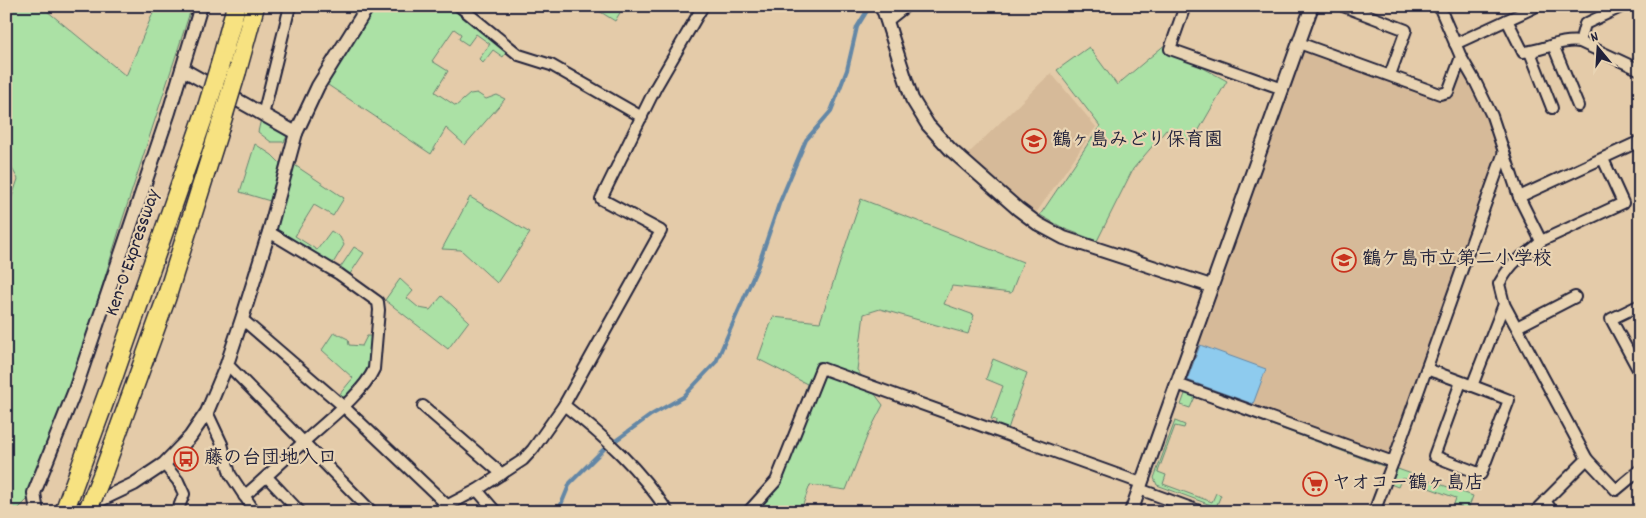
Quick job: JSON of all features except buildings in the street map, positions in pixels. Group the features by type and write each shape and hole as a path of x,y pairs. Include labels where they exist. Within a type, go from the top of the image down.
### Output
{"highway":[{"name":"Ken-O Expressway","path":"64,512 84,462 207,107 236,6"},
{"path":"87,512 166,299 224,114 255,6"}],"street":[{"path":"37,512 35,509 34,493 78,380 169,112 201,6"},
{"path":"263,115 290,6"},
{"path":"75,512 134,484 164,464 190,437 207,412 242,319 269,232 296,133 318,86 368,6"},
{"path":"459,6 519,55 551,65 642,117"},
{"path":"435,512 477,490 523,460 534,449 564,405 661,230 601,199 656,87 703,6"},
{"path":"880,6 887,21 912,99 928,125 951,150 1018,208 1038,224 1064,238 1211,286"},
{"path":"887,21 906,6"},
{"path":"1184,6 1170,49 1283,90"},
{"path":"1131,512 1312,6"},
{"path":"1343,6 1406,30 1390,75"},
{"path":"1439,6 1461,57 1476,82 1492,116 1519,197 1541,241"},
{"path":"1455,44 1533,8 1532,6"},
{"path":"1580,42 1585,24 1623,6"},
{"path":"1507,20 1523,52 1530,52 1571,40 1580,42 1640,70"},
{"path":"1300,43 1440,94 1448,92 1461,57"},
{"path":"1553,45 1578,106"},
{"path":"1530,52 1552,108"},
{"path":"182,69 296,133"},
{"path":"1519,197 1640,141"},
{"path":"1374,512 1504,152"},
{"path":"1603,159 1623,203 1541,241 1537,247 1517,260 1506,272 1499,284 1504,304 1587,459 1616,490 1640,470"},
{"path":"244,496 343,406 370,377 374,369 378,302 339,274 269,232"},
{"path":"1517,327 1575,297"},
{"path":"1472,386 1504,304"},
{"path":"1640,305 1611,319 1640,373"},
{"path":"242,319 343,406 448,506"},
{"path":"226,364 372,512"},
{"path":"748,512 776,481 821,368 1140,486 1202,512"},
{"path":"1427,369 1509,400 1481,474 1434,456 1461,382"},
{"path":"1177,384 1393,462"},
{"path":"564,405 603,436 630,462 668,512"},
{"path":"423,406 502,474"},
{"path":"207,412 222,444 230,474 255,512"},
{"path":"1537,512 1539,507 1587,459"},
{"path":"164,464 178,481 184,494 178,512"},
{"path":"266,477 300,512"},
{"path":"477,490 496,512"},
{"path":"1545,501 1553,512"}],"shaded area":[{"name":"鶴ケ島市立第二小学校","path":"1299,43 1448,91 1461,57 1504,152 1393,462 1177,384"},
{"name":"鶴ヶ島みどり保育園","path":"1051,73 1096,127 1034,216 968,154"}],"green space":[{"path":"6,6 41,6 126,76 156,6 192,6 85,342 28,499 15,512 6,512 6,215 18,179 6,158"},
{"path":"376,6 452,6 507,51 503,57 493,50 483,63 479,59 490,44 476,34 468,45 459,39 461,34 454,29 432,61 448,71 435,92 456,106 470,94 477,93 486,99 497,95 505,99 465,145 446,128 431,154 325,83 365,19"},
{"path":"591,6 624,6 615,21"},
{"path":"1167,43 1196,64 1227,81 1192,142 1166,130 1133,169 1097,241 1065,229 1040,215 1100,126 1057,70 1089,47 1117,85"},
{"path":"261,119 287,136 284,142 271,142 258,132"},
{"path":"255,144 272,155 280,163 270,201 240,192"},
{"path":"293,164 344,198 333,216 314,205 295,236 317,250 331,231 340,237 344,245 332,265 275,231"},
{"path":"470,197 530,233 497,283 461,250 442,249"},
{"path":"861,199 1023,262 1011,293 952,286 944,304 974,315 968,334 880,309 864,314 857,370 883,405 868,434 846,490 810,485 801,510 805,512 744,512 773,479 807,384 758,359 773,317 820,322"},
{"path":"354,247 364,253 350,274 340,268"},
{"path":"400,279 413,291 407,298 419,308 430,310 442,296 469,321 448,349 385,300"},
{"path":"334,332 348,339 349,345 362,346 367,336 372,336 369,363 364,375 343,397 339,395 353,378 322,350"},
{"path":"993,359 1027,373 1007,432 995,427 996,420 991,419 1003,386 986,379"},
{"path":"1186,391 1382,462 1383,466 1195,397 1190,408 1181,405"},
{"path":"1175,421 1185,425 1184,428 1175,426 1158,472 1166,475 1163,484 1212,502 1216,493 1221,495 1216,507 1157,485 1154,478"},
{"path":"1395,468 1473,496 1467,512 1461,512 1462,507 1454,504 1456,498 1402,478 1398,487 1390,484 1381,512 1378,512"}],"water":[{"path":"1200,345 1266,369 1253,404 1187,380"}],"waterway":[{"path":"558,512 570,483 604,449 651,415 683,397 716,362 758,266 779,204 806,140 831,111 847,70 857,27 870,6"}],"place":[{"name":"鶴ヶ島みどり保育園","path":"1034,141"},
{"name":"鶴ケ島市立第二小学校","path":"1344,260"},
{"name":"藤の台団地入口","path":"186,459"},
{"name":"ヤオコー鶴ヶ島店","path":"1315,484"}]}
